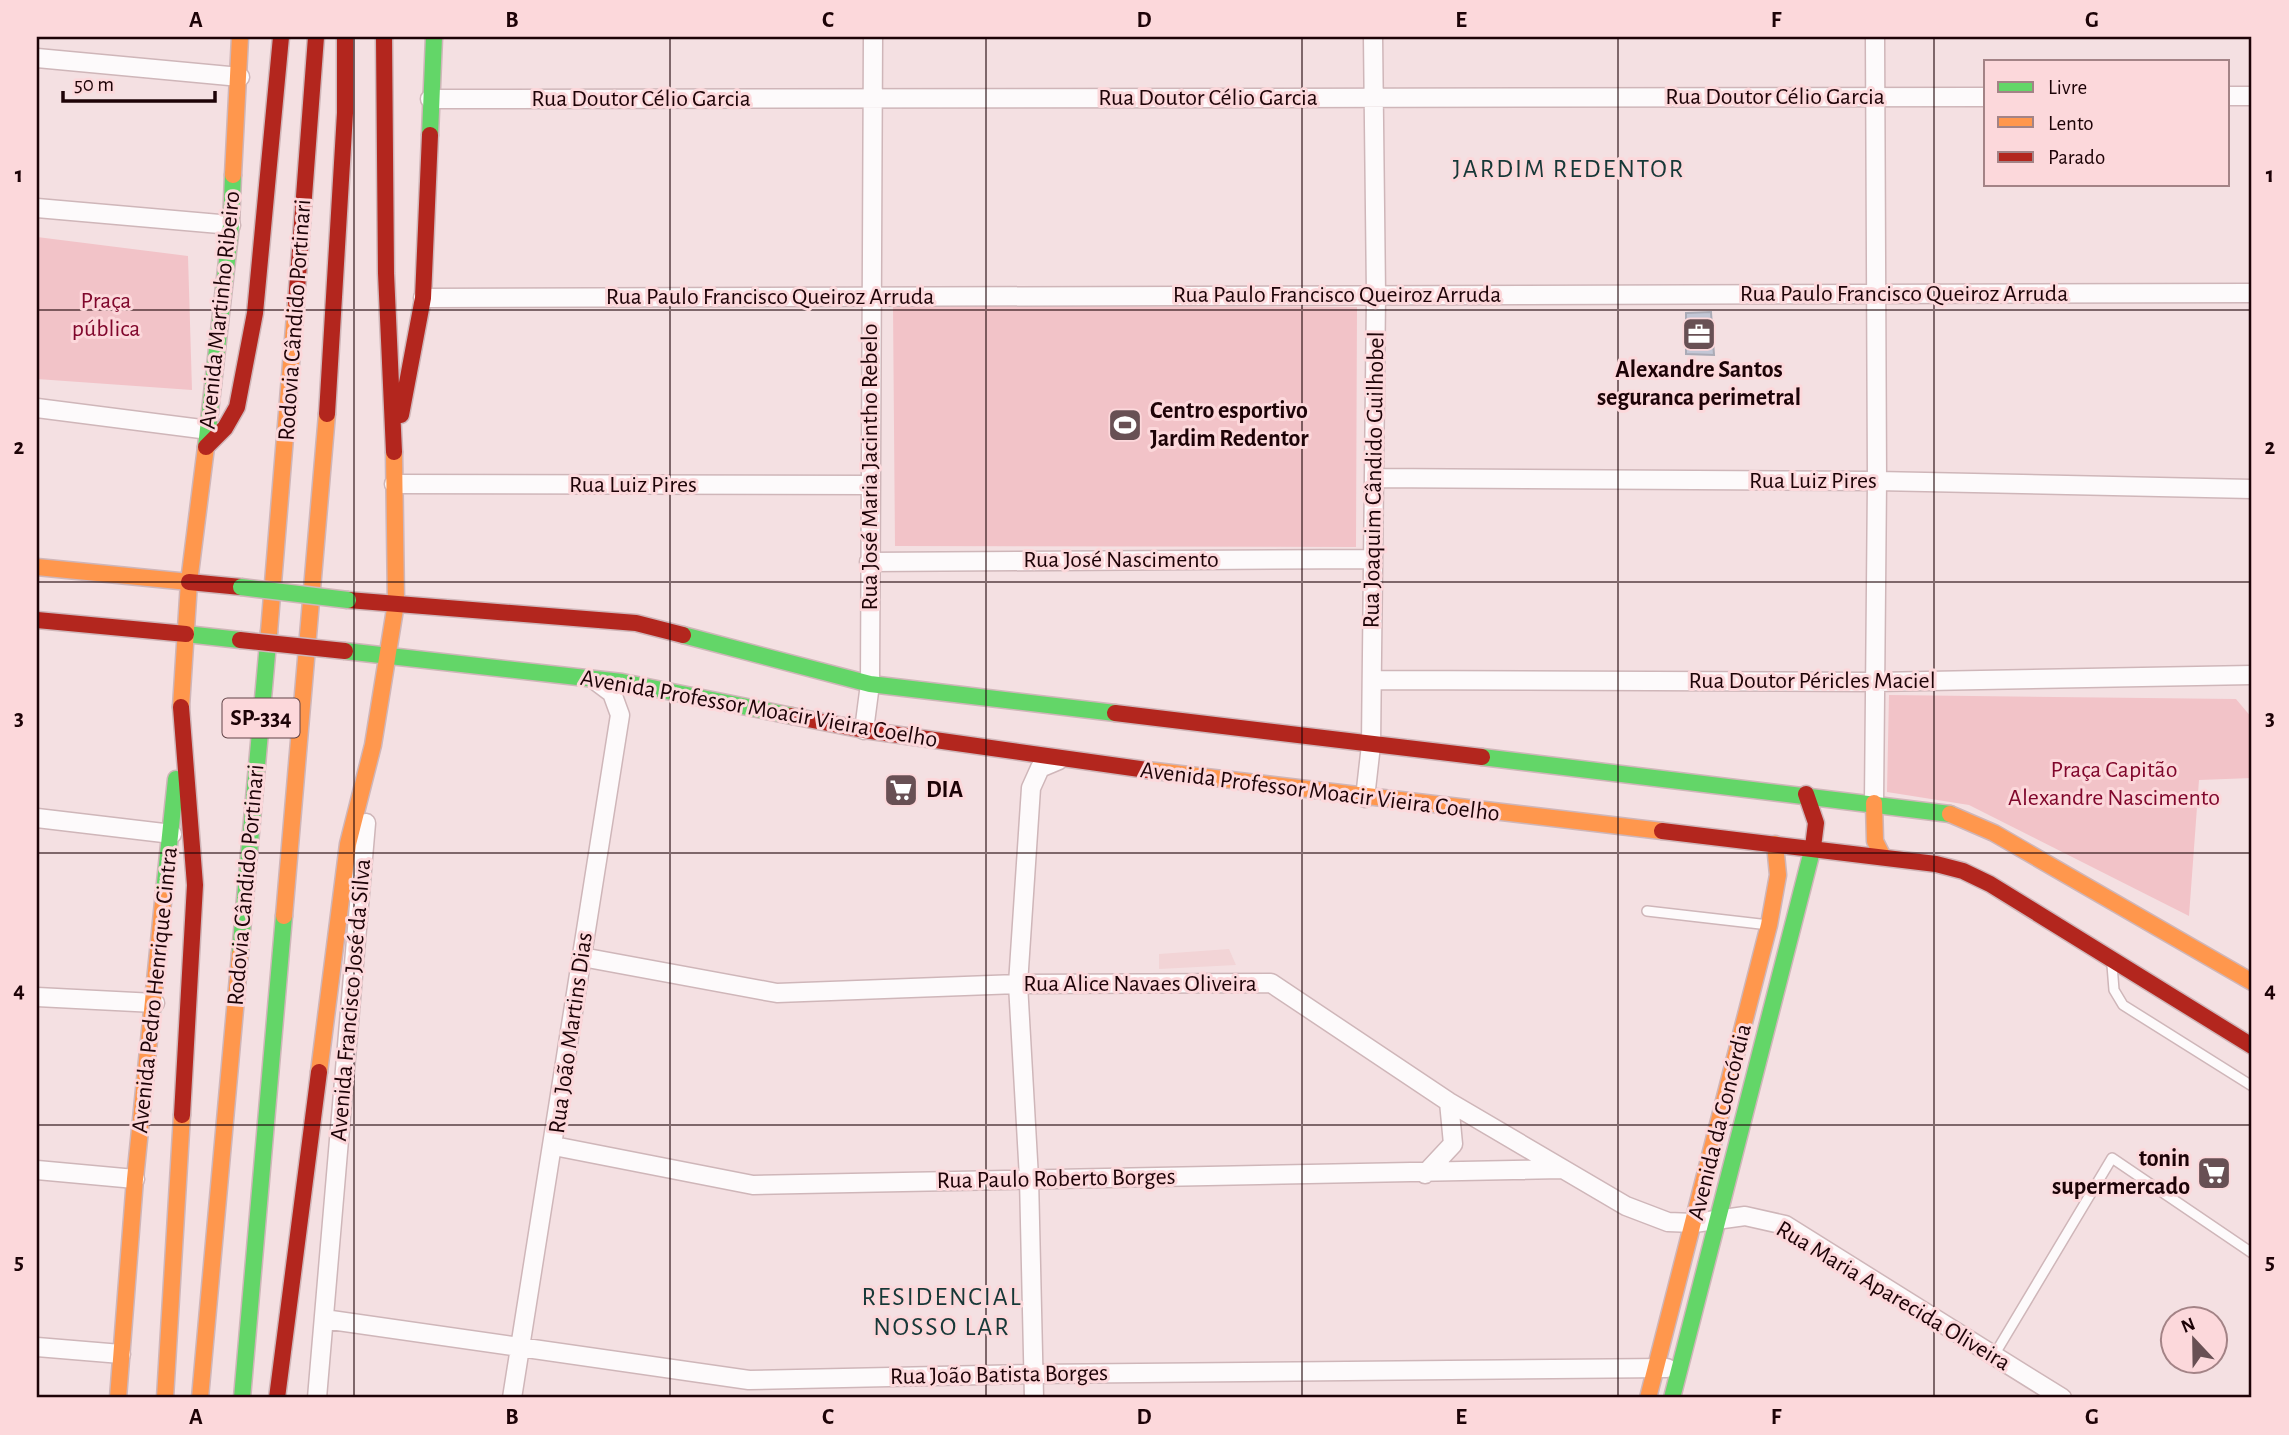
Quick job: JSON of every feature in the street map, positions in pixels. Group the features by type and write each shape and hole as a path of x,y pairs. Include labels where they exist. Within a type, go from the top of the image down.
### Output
{"main road":[{"name":"Avenida Martinho Ribeiro","path":"189,582 231,225 240,37"},
{"path":"208,438 225,429 236,407 255,313 281,37"},
{"name":"Rodovia Cândido Portinari","path":"200,1398 283,478 316,37"},
{"name":"Rodovia Cândido Portinari","path":"242,1398 327,419 345,113 345,37"},
{"path":"384,37 386,273 394,452"},
{"path":"394,452 423,298 434,37"},
{"name":"Avenida Francisco José da Silva","path":"373,745 390,655 396,603 394,452"},
{"name":"Avenida Professor Moacir Vieira Coelho","path":"37,567 348,600 636,623 870,684 1371,746 1939,811 1968,820 2252,982"},
{"name":"Avenida Pedro Henrique Cintra","path":"118,1398 135,1179 172,834 189,582"},
{"name":"Avenida Professor Moacir Vieira Coelho","path":"37,620 390,655 593,679 864,730 1061,760 1365,798 1882,855 1963,871 2111,956 2252,1046"},
{"path":"165,1398 195,886 181,707"},
{"path":"277,1398 348,844 373,745"},
{"name":"Avenida da Concórdia","path":"1672,1398 1812,847 1816,823 1806,794"},
{"path":"1874,803 1875,841 1882,855"},
{"path":"172,834 193,843"},
{"name":"Avenida da Concórdia","path":"1648,1398 1769,925 1777,875 1775,844"}],"street":[{"name":"Rua José Maria Jacintho Rebelo","path":"864,730 870,684 873,37"},
{"name":"Rua Joaquim Cândido Guilhobel","path":"1365,798 1371,746 1376,295 1373,37"},
{"path":"1874,803 1877,481 1875,37"},
{"path":"37,58 240,77"},
{"path":"2230,96 2252,96"},
{"name":"Rua Doutor Célio Garcia","path":"430,99 1984,97"},
{"path":"37,208 231,225"},
{"name":"Rua Paulo Francisco Queiroz Arruda","path":"423,298 2252,293"},
{"path":"37,408 208,438"},
{"name":"Rua Luiz Pires","path":"1374,478 1877,481 2252,489"},
{"name":"Rua Luiz Pires","path":"394,484 871,485"},
{"name":"Rua José Nascimento","path":"869,562 1373,559"},
{"name":"Rua Doutor Péricles Maciel","path":"1371,680 1875,682 2252,675"},
{"name":"Rua João Martins Dias","path":"512,1398 554,1146 620,715 611,693 593,679"},
{"name":"Avenida Francisco José da Silva","path":"317,1398 373,745"},
{"path":"1034,1398 1029,1178 1018,984 1031,788 1040,768 1061,760"},
{"path":"37,818 172,834"},
{"name":"Rua Alice Navaes Oliveira","path":"582,957 776,993 1018,984 1271,983 1449,1102 1649,1217 1668,1222 1694,1223 1718,1219"},
{"path":"37,997 155,1003"},
{"path":"1425,1174 1452,1144 1449,1102"},
{"name":"Rua Paulo Roberto Borges","path":"554,1146 753,1185 1029,1178 1425,1174 1562,1169"},
{"path":"37,1170 135,1179"},
{"name":"Rua Maria Aparecida Oliveira","path":"1718,1219 1745,1216 1785,1225 2062,1398"},
{"name":"Rua João Batista Borges","path":"324,1319 749,1380 1033,1374 1679,1368"},
{"path":"37,1347 121,1354"}],"lane":[{"path":"1647,911 1791,927"},
{"path":"2111,956 2115,990 2123,1005 2252,1086"},
{"path":"1993,1357 2112,1158 2252,1253"}],"shaded area":[{"path":"1229,949 1236,965 1159,969 1159,954"}],"green space":[{"name":"Praça pública","path":"37,237 188,256 192,390 37,379"},
{"name":"Centro esportivo Jardim Redentor","path":"893,306 1357,307 1356,547 895,546"},
{"name":"Praça Capitão Alexandre Nascimento","path":"1889,695 2236,699 2252,718 2252,778 2199,780 2189,916 1969,805 1887,792"}],"building":[{"name":"Alexandre Santos seguranca perimetral","path":"1711,312 1714,355 1686,354 1686,313"}],"traffic: fast":[{"path":"430,135 434,37"},
{"path":"206,447 231,225 233,175"},
{"path":"241,587 348,600"},
{"path":"240,954 269,632"},
{"path":"186,634 240,640"},
{"path":"683,635 870,684 1115,713"},
{"path":"345,651 622,682 792,716"},
{"path":"1482,757 1950,814"},
{"path":"164,892 176,779"},
{"path":"1672,1398 1813,847"},
{"path":"242,1398 284,916"}],"traffic: slow":[{"path":"233,175 240,37"},
{"path":"269,632 296,303"},
{"path":"284,916 327,414"},
{"path":"181,707 189,582 206,447"},
{"path":"373,745 396,603 394,452"},
{"path":"37,567 189,582"},
{"path":"319,1072 348,844 373,745"},
{"path":"1147,770 1662,831"},
{"path":"1874,803 1875,841 1882,855"},
{"path":"1950,814 1994,833 2252,982"},
{"path":"1648,1398 1769,925 1778,875 1775,844"},
{"path":"118,1398 135,1179 164,892"},
{"path":"200,1398 240,954"},
{"path":"165,1398 182,1115"}],"traffic: jam":[{"path":"206,447 225,428 237,407 255,313 281,37"},
{"path":"296,303 316,37"},
{"path":"327,414 345,113 345,37"},
{"path":"384,37 386,273 394,452"},
{"path":"401,415 423,298 430,135"},
{"path":"189,582 241,587"},
{"path":"348,600 636,623 683,635"},
{"path":"37,620 186,634"},
{"path":"240,640 345,651"},
{"path":"181,707 195,885 182,1115"},
{"path":"1115,713 1482,757"},
{"path":"792,716 864,730 1147,770"},
{"path":"1806,794 1816,823 1813,847"},
{"path":"1662,831 1936,864 1963,871 1990,884 2252,1046"},
{"path":"277,1398 319,1072"}],"place":[{"name":"Alexandre Santos seguranca perimetral","path":"1699,334"},
{"name":"Centro esportivo Jardim Redentor","path":"1125,425"},
{"name":"DIA","path":"901,790"},
{"name":"tonin supermercado","path":"2214,1173"}],"district":[{"name":"JARDIM REDENTOR","path":"1569,169"},
{"name":"RESIDENCIAL NOSSO LAR","path":"942,1312"}]}
